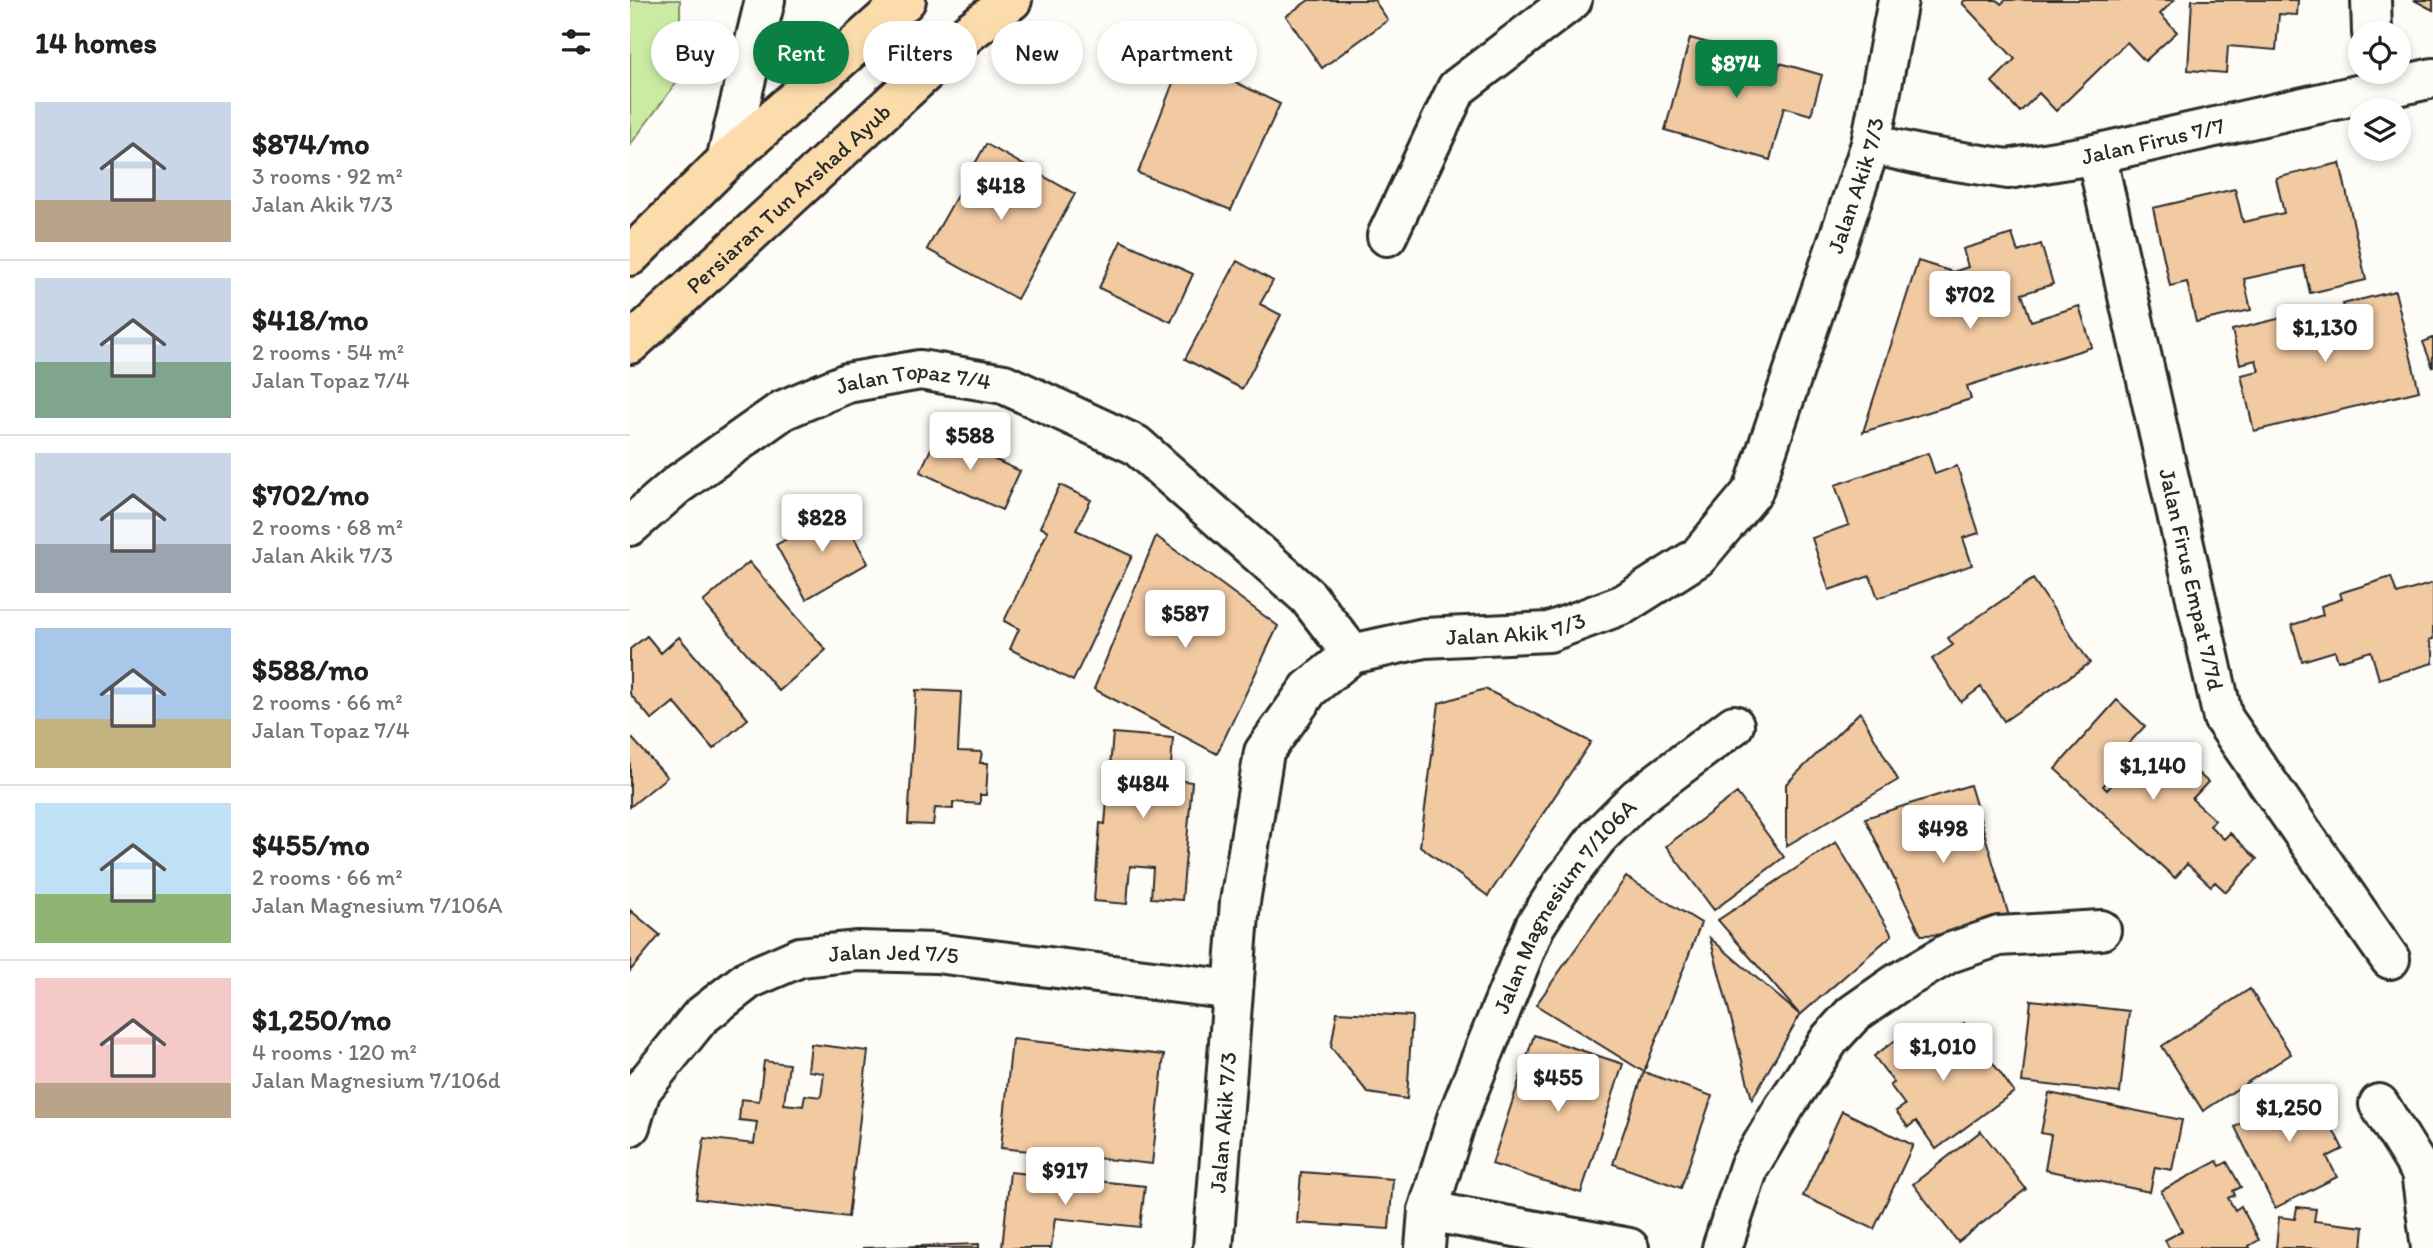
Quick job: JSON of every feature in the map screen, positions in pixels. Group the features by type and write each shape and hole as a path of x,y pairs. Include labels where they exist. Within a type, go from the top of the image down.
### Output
{"main road":[{"path":"630,256 726,161 906,0"},
{"name":"Persiaran Tun Arshad Ayub","path":"630,344 968,32 1012,0"}],"street":[{"path":"726,161 765,0"},
{"path":"1387,236 1457,88 1572,0"},
{"name":"Jalan Akik 7/3","path":"1213,1248 1240,902 1264,752 1309,689 1352,654 1424,638 1549,632 1624,604 1698,557 1753,491 1871,144 1898,0"},
{"path":"2371,0 2372,21"},
{"name":"Jalan Firus 7/7","path":"2411,79 2433,78"},
{"name":"Jalan Firus 7/7","path":"1871,144 1924,156 2008,169 2096,154 2363,84"},
{"name":"Jalan Firus Empat 7/7d","path":"2096,154 2223,718 2390,959"},
{"name":"Jalan Topaz 7/4","path":"630,526 677,485 783,410 847,383 920,370 1004,383 1136,445 1308,597 1352,654"},
{"name":"Jalan Magnesium 7/106A","path":"1427,1229 1457,1118 1535,926 1598,837 1637,798 1734,725"},
{"path":"1722,1248 1749,1167 1822,1050 1853,1014 1896,984 1949,953 1987,940 1999,936 2101,930"},
{"name":"Jalan Jed 7/5","path":"630,1126 641,1090 700,1017 750,979 800,957 858,951 936,953 1233,990"},
{"path":"2379,1104 2421,1172 2431,1248"},
{"path":"1427,1229 1629,1248"}],"green space":[{"path":"630,0 680,0 680,21 651,21 651,84 676,84 630,145"}],"building":[{"path":"1309,0 1374,0 1388,20 1322,68 1286,16"},
{"path":"1965,0 1997,0 2001,4 2006,0 2174,0 2160,14 2177,32 2145,61 2127,42 2056,111 2039,93 2020,112 1992,82 2015,59 1962,3"},
{"path":"2192,0 2298,0 2297,15 2279,14 2276,50 2228,46 2226,73 2188,70"},
{"path":"2414,0 2433,0 2433,10"},
{"path":"1690,38 1741,52 1735,72 1774,83 1780,63 1822,75 1811,115 1784,107 1770,160 1665,130"},
{"path":"1173,84 1239,84 1280,104 1231,210 1138,173"},
{"path":"986,144 1075,194 1017,299 927,249"},
{"path":"2340,163 2366,280 2310,293 2304,266 2244,279 2251,310 2196,322 2187,282 2170,286 2153,208 2235,189 2243,222 2284,213 2276,178"},
{"path":"2012,234 2018,252 2041,244 2053,284 2022,294 2031,321 2079,306 2092,347 1967,386 1971,399 1863,432 1918,261 1953,272 1968,267 1963,249"},
{"path":"1121,241 1193,274 1171,322 1099,288"},
{"path":"1237,261 1273,281 1260,304 1281,315 1242,389 1185,359"},
{"path":"2395,291 2419,391 2254,431 2241,375 2259,371 2256,360 2240,364 2232,330 2310,311 2319,346 2351,339 2343,304"},
{"path":"2433,338 2433,368 2423,342"},
{"path":"938,434 1020,471 1002,510 920,472"},
{"path":"1928,453 1935,474 1957,466 1979,533 1963,538 1972,565 1878,598 1870,576 1829,590 1812,538 1849,525 1835,485"},
{"path":"1060,485 1091,500 1076,530 1132,556 1073,681 1010,649 1019,629 1004,621 1048,531 1040,527"},
{"path":"839,510 868,563 806,599 776,545"},
{"path":"1156,536 1278,626 1217,754 1094,689"},
{"path":"749,562 826,650 779,691 703,602"},
{"path":"2391,577 2397,594 2433,583 2433,639 2429,640 2433,663 2379,679 2371,651 2338,661 2335,651 2302,661 2292,625 2323,615 2321,606 2342,599 2340,593"},
{"path":"2033,579 2090,663 2004,721 1981,687 1961,702 1932,659 1953,645 1948,638"},
{"path":"647,636 661,653 679,637 748,719 713,749 674,702 652,720 630,694 630,649"},
{"path":"1485,689 1591,742 1488,896 1420,846 1439,703"},
{"path":"916,690 961,692 958,751 982,752 980,763 988,763 986,795 980,795 980,804 953,802 953,809 935,808 933,825 908,824"},
{"path":"2117,700 2145,726 2118,755 2125,762 2103,786 2107,790 2145,749 2171,773 2183,760 2208,782 2192,799 2215,820 2210,826 2224,839 2230,833 2257,859 2226,892 2215,882 2211,886 2187,864 2175,878 2055,769"},
{"path":"1860,712 1898,780 1786,846 1786,784"},
{"path":"1113,733 1173,738 1170,779 1192,782 1182,900 1151,898 1153,868 1130,866 1127,904 1094,901 1100,823 1105,824"},
{"path":"630,736 667,777 630,807"},
{"path":"1970,785 2014,933 1921,935 1865,818"},
{"path":"1737,793 1784,857 1714,910 1666,846"},
{"path":"1836,842 1892,935 1800,1015 1718,920"},
{"path":"1626,877 1701,923 1644,1072 1536,1005"},
{"path":"630,910 660,935 630,971"},
{"path":"1710,938 1800,1015 1752,1099"},
{"path":"2250,989 2291,1054 2203,1111 2162,1046"},
{"path":"2031,1000 2129,1011 2120,1093 2022,1082"},
{"path":"1337,1012 1412,1016 1407,1099 1368,1093 1331,1047"},
{"path":"1964,1023 2014,1092 1936,1149 1916,1121 1908,1127 1896,1111 1905,1105 1890,1085 1894,1083 1874,1056 1911,1029 1939,1069 1945,1064 1938,1054 1949,1046 1943,1038"},
{"path":"1534,1035 1623,1064 1581,1193 1492,1164"},
{"path":"1012,1039 1164,1055 1152,1164 1001,1148"},
{"path":"811,1044 868,1051 848,1217 696,1199 704,1138 754,1144 757,1122 739,1120 741,1099 759,1101 764,1061 789,1064 784,1104 803,1106 805,1095 821,1097 824,1073 808,1071"},
{"path":"1644,1072 1712,1096 1681,1188 1613,1164"},
{"path":"2312,1087 2343,1149 2327,1157 2337,1177 2275,1208 2235,1127 2249,1119 2242,1104 2269,1090 2277,1105"},
{"path":"2049,1093 2182,1120 2172,1170 2155,1167 2150,1192 2045,1170 2051,1135 2041,1133"},
{"path":"1842,1111 1913,1145 1874,1229 1803,1196"},
{"path":"1981,1131 2026,1189 1958,1242 1913,1184"},
{"path":"2217,1161 2220,1166 2227,1162 2241,1187 2233,1191 2235,1195 2228,1198 2235,1210 2241,1206 2259,1240 2249,1246 2250,1248 2169,1248 2165,1240 2182,1231 2161,1191"},
{"path":"1010,1172 1145,1186 1140,1227 1055,1218 1051,1248 1002,1248"},
{"path":"1301,1172 1393,1179 1389,1229 1297,1223"},
{"path":"2297,1207 2316,1209 2314,1221 2364,1227 2362,1248 2276,1248 2279,1217 2295,1219"},
{"path":"979,1244 979,1248 862,1248"}]}
